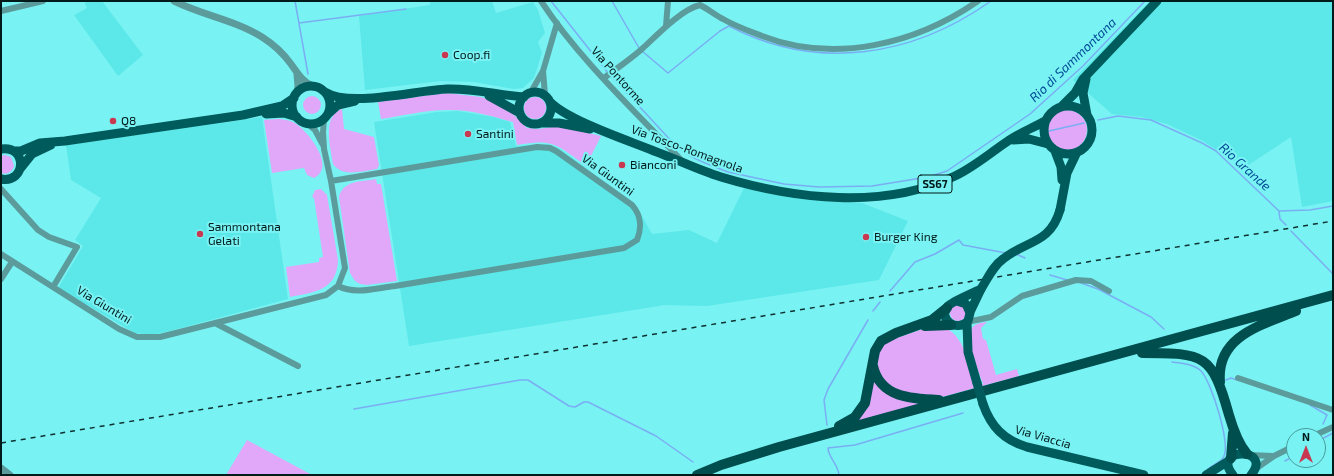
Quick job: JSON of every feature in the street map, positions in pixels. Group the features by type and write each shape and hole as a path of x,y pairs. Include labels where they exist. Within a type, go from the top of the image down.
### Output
{"highway":[{"path":"697,475 721,465 814,437 1333,295"},
{"path":"713,475 779,454 1333,300"},
{"path":"814,437 847,422 859,412 867,398 875,351 881,341 889,335 932,320 947,308"},
{"path":"1221,386 1221,362 1230,346 1247,332 1296,311"},
{"path":"912,328 952,325"},
{"path":"1142,353 1179,354 1197,358 1213,370 1221,386 1234,431 1248,454"},
{"path":"873,364 877,379 891,392 916,399 948,401"},
{"path":"1231,459 1234,431"}],"main road":[{"name":"SS67","path":"1045,121 1053,111 1062,106 1072,96 1080,81 1157,1"},
{"path":"1055,151 1065,154 1077,152 1086,146 1091,138 1092,126 1087,115 1083,93 1087,74"},
{"path":"1,149 20,151 40,143 65,141 243,115 282,106 304,88 314,87 341,97 366,98"},
{"path":"243,115 284,114 297,117 308,124 319,122 338,105 366,98 448,89 484,93 527,95 537,92 548,99 564,113 608,132"},
{"path":"325,92 330,103 326,117"},
{"path":"484,93 520,113 526,121 536,124 559,122 608,132"},
{"path":"520,113 520,103 527,95"},
{"path":"295,96 293,108 297,117"},
{"path":"541,123 549,116 551,111 548,99"},
{"path":"1062,106 1074,107 1087,115"},
{"path":"968,352 967,323 970,312 981,289 998,263 1009,254 1035,243 1045,235 1056,221 1060,210 1062,190 1061,167 1055,151 1048,144 1044,134 1045,121"},
{"name":"Via Tosco-Romagnola","path":"608,132 720,177 760,187 801,193 852,197 901,193 940,182 968,169 1008,141 1045,121"},
{"name":"Via Tosco-Romagnola","path":"1008,141 1029,139 1048,144"},
{"path":"1,179 10,179 14,177 27,159 36,152 65,141"},
{"path":"14,151 20,159 20,169"},
{"path":"1062,190 1067,173 1077,152"},
{"path":"968,352 946,317 947,308 957,301 981,289"},
{"path":"957,301 965,303 970,312"},
{"path":"952,325 960,326 967,323"},
{"name":"Via Viaccia","path":"968,352 988,418 996,429 1011,441 1027,447 1144,475"},
{"path":"1207,475 1239,453 1248,454 1254,461 1253,473"},
{"path":"1231,459 1229,468 1233,475"},
{"path":"1207,475 1228,475"}],"street":[{"path":"1,11 44,1"},
{"path":"174,1 202,14 254,32 280,51 297,74 305,82 314,87"},
{"name":"Via Pontorme","path":"541,1 557,23 608,76 683,162"},
{"path":"666,26 668,1"},
{"path":"608,76 694,4 700,5 723,19 763,37 802,46 840,50 868,47 910,36 946,21 978,1"},
{"path":"527,95 543,71 557,23"},
{"path":"543,71 548,99"},
{"path":"295,96 298,86 297,74"},
{"path":"326,117 323,132 324,148 331,181 345,268 338,286"},
{"path":"308,124 315,130 324,148"},
{"name":"Via Giuntini","path":"1,254 119,329 137,337 160,337 326,295 338,286 352,291 372,289 624,248 637,240 640,226 637,212 632,205 556,151 546,147 529,148 331,181"},
{"path":"1,189 38,230 49,237 77,248 53,287"},
{"path":"1,279 12,262"},
{"path":"967,323 997,314 1016,299 1076,280 1091,281 1109,291"},
{"path":"970,312 984,319"},
{"path":"215,323 298,366"},
{"path":"1238,378 1333,410"},
{"path":"1253,473 1274,456 1286,450"},
{"path":"1248,454 1274,456"},
{"path":"1,468 10,475"}],"shaded area":[{"path":"84,1 102,1 143,55 118,76 74,15 87,8"},
{"path":"430,1 492,1 496,13 533,2 538,10 545,33 538,42 542,53 534,78 523,88 514,89 473,82 441,81 365,90 359,16 430,5"},
{"path":"1150,1 1333,1 1333,201 1302,207 1291,137 1244,168 1203,141 1167,124 1142,117 1112,114 1073,80"},
{"path":"447,93 481,97 495,102 512,113 527,128 538,129 560,126 601,136 586,166 561,148 554,145 539,142 517,145 513,122 480,113 455,110 438,110 381,119 378,102"},
{"path":"308,96 316,96 321,101 319,112 316,114 308,114 303,109 303,101"},
{"path":"535,97 543,100 546,108 543,116 535,119 527,116 524,108 527,100"},
{"path":"342,109 344,129 374,137 379,165 377,169 347,172 342,171 333,164 329,142 329,126 331,118"},
{"path":"1071,110 1078,113 1084,119 1087,130 1086,138 1078,147 1071,150 1063,150 1056,147 1048,138 1047,126 1050,119 1059,111"},
{"path":"458,111 494,117 510,122 516,146 548,144 560,149 635,204 652,234 689,230 717,243 744,188 862,203 908,221 879,280 707,306 665,305 409,346 374,122 437,112"},
{"name":"Sammontana Gelati","path":"262,117 288,299 157,334 144,334 135,333 58,288 83,246 75,240 101,198 71,180 66,145"},
{"path":"283,119 298,125 315,145 322,160 322,167 320,173 314,178 307,175 304,168 272,173 264,120"},
{"path":"5,155 11,157 14,166 12,170 3,174 1,173 1,156"},
{"path":"376,179 377,184 381,184 397,281 367,285 360,284 355,281 350,273 339,197 344,187 353,183"},
{"path":"321,189 327,195 338,260 337,270 329,284 323,288 290,297 286,267 319,262 319,258 323,257 314,198 312,197 315,190"},
{"path":"958,305 964,307 966,313 964,319 958,321 952,319 950,313 952,307"},
{"path":"987,322 981,328 983,339 986,340 996,375 1017,369 1019,376 942,397 896,392 877,373 878,355 885,342 923,329 948,329 959,340 963,347 973,386 983,384 971,348 970,333 975,325"},
{"path":"872,380 923,403 852,424"},
{"path":"247,440 312,475 226,475"}],"waterway":[{"path":"295,1 308,74"},
{"path":"551,1 608,73"},
{"path":"612,1 639,48"},
{"path":"642,51 668,73 720,31 729,26 762,40 796,49 830,53 863,52 897,46 929,35 961,20 991,1"},
{"name":"Rio di Sammontana","path":"611,76 675,145 692,157 705,163 728,172 784,184 819,187 872,186 928,177 947,171 1030,114 1083,66 1145,1"},
{"path":"299,23 406,9"},
{"name":"Rio Grande","path":"1098,120 1118,116 1151,120 1202,143 1216,151 1279,211 1310,210 1333,206"},
{"name":"Rio Grande","path":"1049,131 1084,123"},
{"path":"1279,211 1280,219 1286,225"},
{"path":"1291,231 1333,274"},
{"path":"890,291 915,262 935,254 959,240 963,245 1006,253"},
{"path":"1016,254 1025,258"},
{"path":"1050,275 1067,280"},
{"path":"1081,283 1098,289 1151,317 1164,329"},
{"path":"873,311 880,302"},
{"path":"827,425 824,400 828,389 868,320"},
{"path":"1172,362 1191,365 1201,371 1215,400 1223,428 1225,451 1222,460 1208,469"},
{"path":"1226,380 1231,378 1237,380"},
{"path":"354,409 520,380 528,380 569,406 575,407 584,402 588,402 656,436 693,462"},
{"path":"1310,405 1327,415 1323,424"},
{"path":"839,475 828,448 855,445 963,413"},
{"path":"1326,437 1333,433"}],"railway":[{"path":"1,443 1333,221"}],"place":[{"name":"Coop.fi","path":"445,55"},
{"name":"Q8","path":"113,121"},
{"name":"Santini","path":"468,134"},
{"name":"Bianconi","path":"622,165"},
{"name":"Sammontana Gelati","path":"200,234"},
{"name":"Burger King","path":"866,237"}]}
